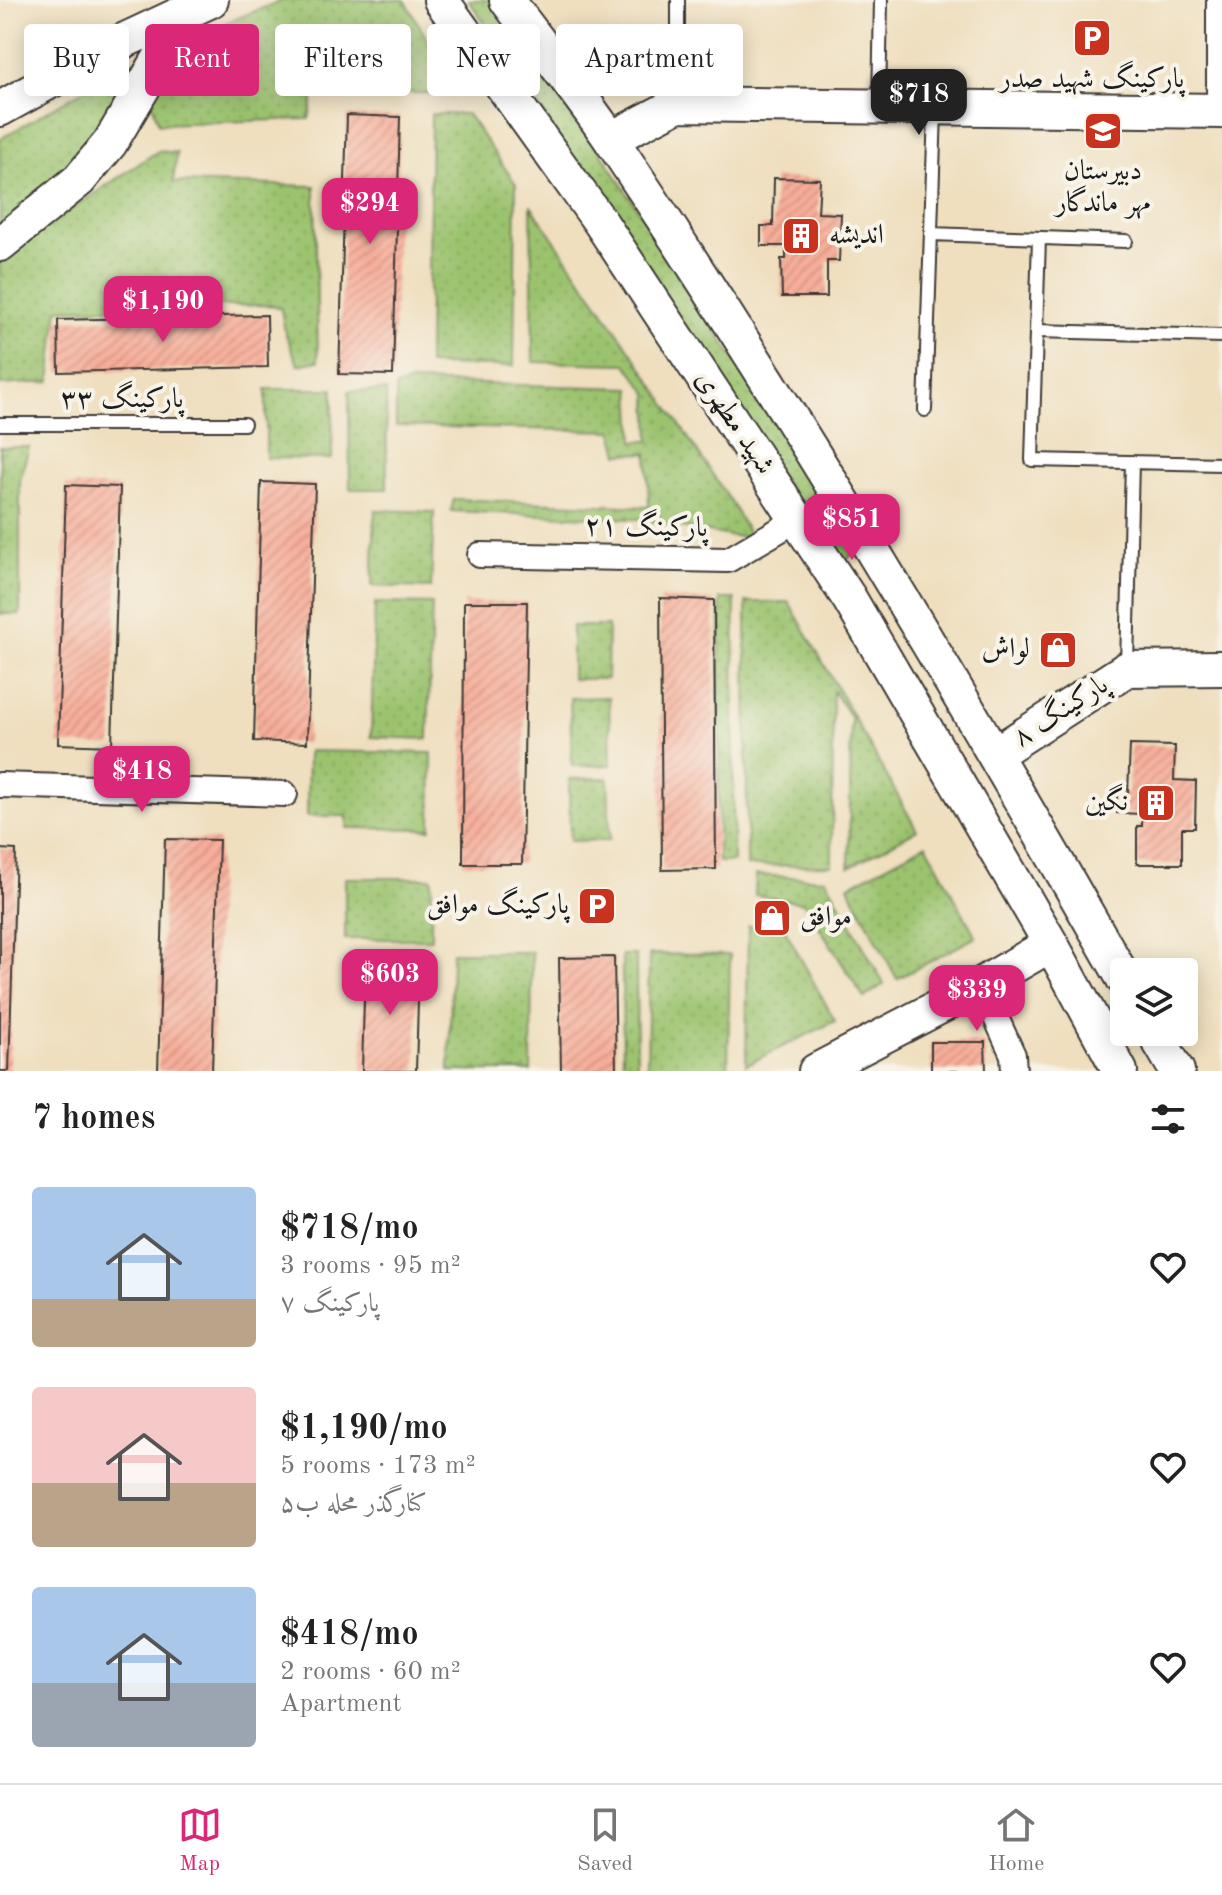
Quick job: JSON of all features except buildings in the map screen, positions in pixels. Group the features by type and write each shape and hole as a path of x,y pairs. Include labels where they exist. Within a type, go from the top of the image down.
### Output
{"main road":[{"name":"شهید مطهری","path":"441,0 601,223 849,598 1051,944 1120,1071"},
{"name":"شهید مطهری","path":"507,0 611,139 802,435 995,754 1112,958"},
{"path":"0,109 119,43 200,5"},
{"path":"0,244 79,180 110,143 200,5"},
{"path":"611,139 678,104 1220,111"},
{"path":"849,598 886,575"},
{"name":"پارکینگ ۸","path":"995,754 1127,669 1222,668"},
{"path":"816,1071 981,985 1051,944"},
{"path":"1162,1046 1177,1071"}],"street":[{"path":"1219,0 1220,111"},
{"name":"پارکینگ ۲۱","path":"480,555 728,560 798,519"},
{"path":"0,785 285,794"},
{"path":"981,985 1013,1055 1014,1071"}],"lane":[{"path":"678,0 678,104"},
{"path":"879,107 881,0"},
{"path":"925,410 935,108"},
{"path":"931,234 1126,241"},
{"path":"1039,238 1032,460 1222,464"},
{"path":"1036,331 1222,336"},
{"name":"پارکینگ ۳۳","path":"0,424 244,424"},
{"path":"1127,669 1132,462"}],"green space":[{"path":"283,0 405,0 427,40 427,93 411,93 411,24 275,24 275,96 314,96 309,119 159,124 151,101 154,96 259,96 259,24 223,24"},
{"path":"469,0 496,0 514,24 485,24"},
{"path":"540,58 556,83 556,96 565,96 857,549 847,560 834,558 532,96 540,96"},
{"path":"145,62 129,85 129,63"},
{"path":"73,96 121,96 71,168 0,225 0,139"},
{"path":"431,114 467,114 516,184 514,366 428,365"},
{"path":"158,151 177,153 173,182 315,186 318,361 298,365 285,332 281,309 272,305 58,309 50,382 0,385 0,261 43,228"},
{"path":"531,206 643,369 734,507 750,537 638,519 451,511 454,499 649,507 647,453 619,454 613,431 396,426 396,387 411,382 631,388 634,441 650,441 648,393 626,364 533,362"},
{"path":"266,389 333,389 332,459 266,458"},
{"path":"349,391 386,391 387,489 350,489"},
{"path":"0,447 29,447 20,479 20,614 0,614"},
{"path":"375,510 434,512 431,588 372,586"},
{"path":"720,599 735,599 733,862 718,862"},
{"path":"746,602 789,602 917,830 849,867 851,718 833,691 832,865 747,866"},
{"path":"375,603 432,604 428,739 371,737"},
{"path":"572,626 608,626 607,679 572,679"},
{"path":"609,697 611,765 572,766 570,698"},
{"path":"308,751 432,753 431,829 347,828 347,816 307,816"},
{"path":"608,778 610,840 570,841 569,779"},
{"path":"926,844 976,937 897,979 848,886"},
{"path":"756,875 826,879 884,984 864,998 804,903 755,895"},
{"path":"345,878 432,878 431,939 345,939"},
{"path":"748,926 783,926 835,1021 746,1065"},
{"path":"452,952 532,952 531,1071 449,1071"},
{"path":"649,954 730,955 728,1070 647,1069"},
{"path":"622,955 636,955 637,1071 623,1071"}],"place":[{"name":"پارکینگ شهید صدر","path":"1092,38"},
{"name":"دبیرستان مهر ماندگار","path":"1103,131"},
{"name":"اندیشه","path":"801,236"},
{"name":"لواش","path":"1058,650"},
{"name":"نگین","path":"1156,803"},
{"name":"پارکینگ موافق","path":"597,906"},
{"name":"موافق","path":"772,918"}]}
